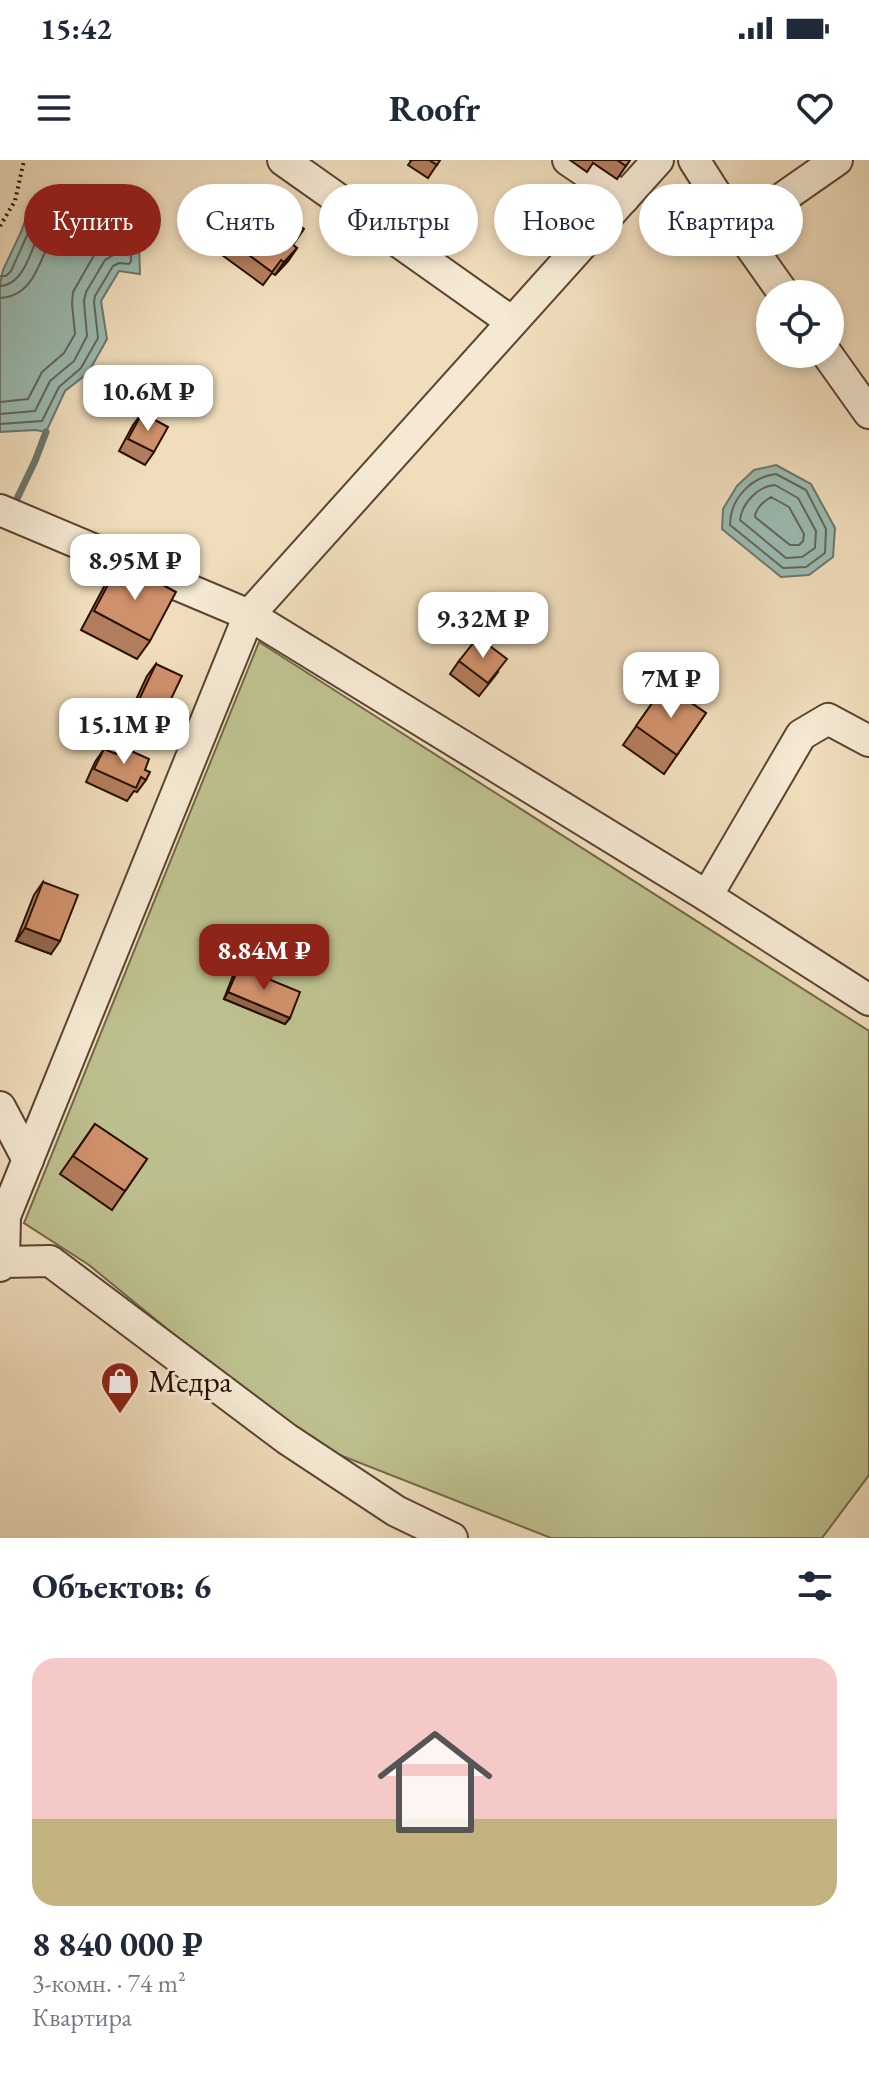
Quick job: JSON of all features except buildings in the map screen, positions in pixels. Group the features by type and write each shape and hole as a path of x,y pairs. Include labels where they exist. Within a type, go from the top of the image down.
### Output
{"street":[{"path":"283,160 512,322"},
{"path":"568,160 624,198"},
{"path":"452,1538 396,1511 287,1439 50,1261 2,1264 5,1216 249,615 658,160"},
{"path":"694,160 709,184"},
{"path":"803,184 837,160"},
{"path":"757,256 774,280"},
{"path":"837,368 869,413"},
{"path":"0,510 249,615 707,896 869,1000"},
{"path":"707,896 801,735 828,719 869,741"},
{"path":"0,1107 28,1160"}],"path":[{"path":"0,226 15,201 24,160"}],"green space":[{"path":"259,642 869,1031 869,1475 822,1538 551,1538 304,1441 89,1265 24,1223"}],"water":[{"path":"24,224 24,256 139,256 140,274 119,271 101,301 107,339 88,373 65,391 46,432 0,432 0,284 3,270"},
{"path":"776,465 811,484 835,528 833,557 809,575 781,577 722,529 723,509 737,486 754,470"}],"waterway":[{"path":"13,507 46,432"}],"place":[{"name":"Медра","path":"120,1415"}]}
